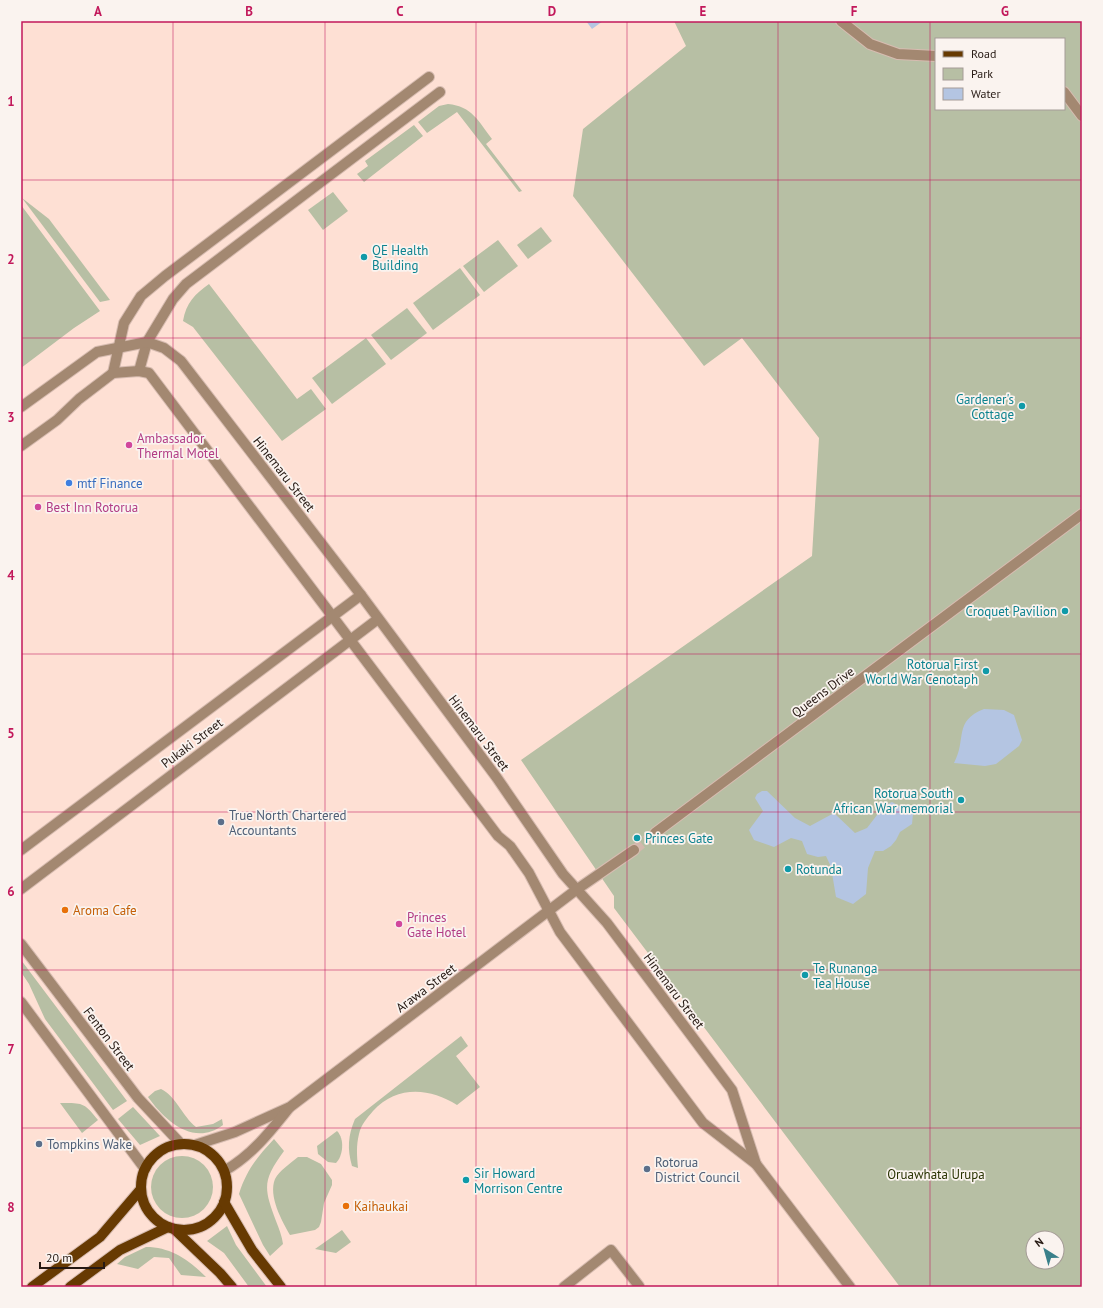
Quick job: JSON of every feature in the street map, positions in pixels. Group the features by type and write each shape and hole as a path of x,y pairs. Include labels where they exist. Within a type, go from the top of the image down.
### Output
{"main road":[{"path":"70,1287 120,1250 171,1228 186,1230 199,1228 209,1222 218,1213 224,1202 227,1182 224,1171 217,1160 207,1151 195,1146 181,1144 166,1148 154,1157 145,1169 141,1189 145,1205 154,1218 171,1228 220,1273 232,1287"},
{"path":"32,1287 100,1237 141,1189"},
{"path":"224,1202 252,1250 281,1287"}],"street":[{"path":"841,21 870,44 898,54 935,56"},
{"path":"113,373 124,323 141,296 165,276 429,77"},
{"path":"21,446 57,420 78,400 113,373 138,371 147,342 173,299 186,284 440,92"},
{"path":"1065,93 1082,116"},
{"path":"21,407 97,352 147,342"},
{"name":"Hinemaru Street","path":"147,342 164,348 181,360 361,595 497,778 563,874 607,923 732,1090 756,1164"},
{"name":"Hinemaru Street","path":"138,371 149,373 498,836 510,846 529,873 560,932 703,1123 756,1164 850,1287"},
{"name":"Queens Drive","path":"655,833 1082,514"},
{"name":"Pukaki Street","path":"21,850 361,595"},
{"name":"Pukaki Street","path":"21,889 378,619"},
{"path":"576,890 634,850"},
{"name":"Arawa Street","path":"195,1146 235,1132 290,1106 576,890"},
{"name":"Fenton Street","path":"21,944 138,1098 181,1144"},
{"path":"21,1002 145,1169"},
{"name":"Arawa Street","path":"224,1171 245,1157 269,1134 290,1106"},
{"path":"564,1287 611,1250 639,1286 638,1287"}],"green space":[{"name":"Oruawhata Urupa","path":"674,21 1082,21 1082,1287 900,1287 614,908 614,896 521,760 812,556 819,438 742,338 704,366 573,196 583,129 686,46"},
{"path":"448,104 456,105 469,111 479,121 492,139 486,144 522,191 519,192 457,112 427,133 418,122 439,106"},
{"path":"414,125 423,136 364,182 357,174 368,166 365,161"},
{"path":"333,192 348,211 323,230 308,210"},
{"path":"22,198 49,219 110,300 100,302"},
{"path":"21,205 100,311 74,328 21,368"},
{"path":"541,227 552,241 528,259 517,245"},
{"path":"498,240 518,266 484,292 463,266"},
{"path":"460,268 480,295 433,330 413,303"},
{"path":"209,284 297,399 311,389 326,409 282,441 193,327 183,321 189,304 199,291"},
{"path":"407,308 427,333 391,360 371,335"},
{"path":"366,338 386,364 332,404 312,378"},
{"path":"21,960 127,1101 113,1110 45,1019 29,984 21,972"},
{"path":"461,1036 468,1046 456,1056 480,1087 457,1105 436,1095 414,1092 403,1093 382,1103 373,1111 361,1128 357,1147 358,1168 352,1166 349,1154 349,1142 355,1119"},
{"path":"161,1089 171,1096 191,1123 196,1127 213,1124 222,1119 223,1125 212,1131 201,1133 191,1132 181,1128 163,1115 148,1097 155,1091"},
{"path":"60,1103 82,1105 86,1107 98,1120 82,1133"},
{"path":"133,1107 160,1136 140,1145 118,1119"},
{"path":"337,1131 341,1138 342,1152 336,1163 328,1162 318,1154 317,1146"},
{"path":"274,1139 284,1151 272,1169 267,1184 267,1192 283,1244 270,1256 263,1245 239,1194 245,1178 253,1165"},
{"path":"176,1156 188,1156 204,1165 211,1175 213,1187 211,1199 204,1209 188,1218 176,1218 165,1213 156,1204 151,1193 151,1181 156,1170 165,1161"},
{"path":"298,1157 307,1157 321,1164 332,1180 332,1185 324,1203 319,1227 315,1230 290,1235 277,1208 273,1193 273,1186 279,1173"},
{"path":"227,1226 236,1245 267,1287 249,1287 224,1253 207,1241"},
{"path":"342,1230 351,1242 336,1253 315,1249"},
{"path":"146,1247 164,1249 179,1256 193,1265 206,1277 181,1275 169,1258 154,1257 138,1269 117,1264 125,1257"}],"water":[{"path":"586,21 603,21 592,29"},
{"path":"984,709 1004,710 1014,715 1022,740 1019,746 996,764 985,766 954,763 958,754 964,725 974,714"},
{"path":"762,791 767,791 795,818 810,826 834,813 855,833 867,828 884,806 892,802 913,814 912,824 900,832 891,846 883,851 875,851 868,868 866,894 853,904 836,897 831,867 826,856 818,857 807,854 802,841 791,838 774,847 754,840 749,830 763,811 755,798 757,794"}],"tunnel":[{"path":"634,850 655,833"}],"place":[{"name":"QE Health Building","path":"364,257"},
{"name":"Gardener's Cottage","path":"1022,406"},
{"name":"Ambassador Thermal Motel","path":"129,445"},
{"name":"mtf Finance","path":"69,483"},
{"name":"Best Inn Rotorua","path":"38,507"},
{"name":"Croquet Pavilion","path":"1065,611"},
{"name":"Rotorua First World War Cenotaph","path":"986,671"},
{"name":"Rotorua South African War memorial","path":"961,800"},
{"name":"True North Chartered Accountants","path":"221,822"},
{"name":"Princes Gate","path":"637,838"},
{"name":"Rotunda","path":"788,869"},
{"name":"Aroma Cafe","path":"65,910"},
{"name":"Princes Gate Hotel","path":"399,924"},
{"name":"Te Runanga Tea House","path":"805,975"},
{"name":"Tompkins Wake","path":"39,1144"},
{"name":"Rotorua District Council","path":"647,1169"},
{"name":"Sir Howard Morrison Centre","path":"466,1180"},
{"name":"Kaihaukai","path":"346,1206"}]}
